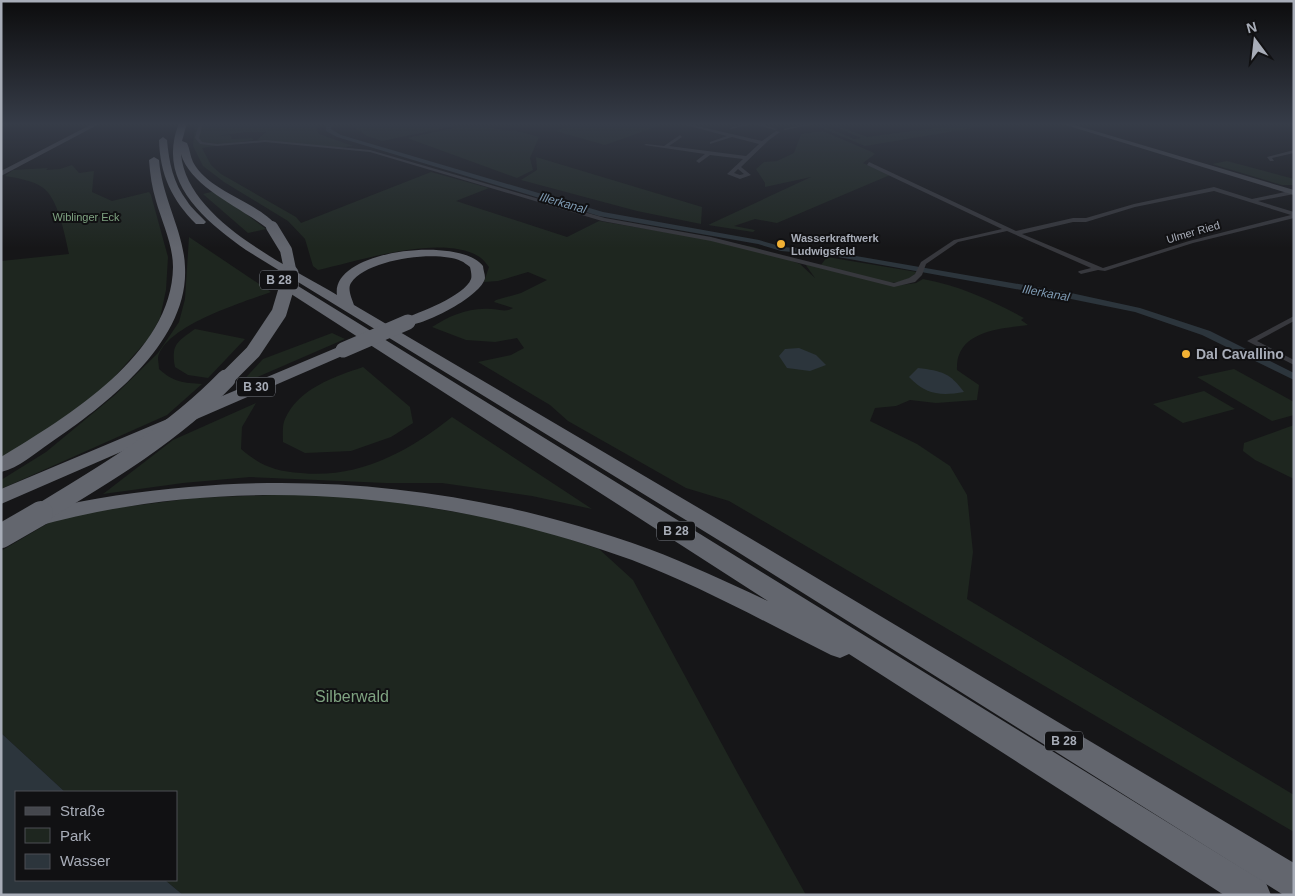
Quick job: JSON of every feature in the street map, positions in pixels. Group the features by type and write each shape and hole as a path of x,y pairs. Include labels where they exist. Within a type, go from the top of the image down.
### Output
{"highway":[{"path":"1,466 72,419 120,378 148,349 170,316 176,302 179,266 161,206 154,171 155,165"},
{"name":"B 28","path":"167,165 166,173 171,187 181,203 209,231 230,247 910,680 1254,895"},
{"name":"B 28","path":"178,165 179,171 195,200 209,215 245,243 347,307 834,599 1294,882"},
{"path":"1,536 54,506 139,450 206,397 249,354 276,318 288,289 291,275 284,245 272,227 252,210 200,176 191,165"},
{"name":"B 30","path":"1,497 443,306 470,289 478,279 478,270 476,266 463,258 430,253 386,258 355,271 344,282 343,287 347,307"},
{"path":"1,530 37,519 112,503 222,490 313,489 374,492 489,509 535,520 643,556 910,680"}],"main road":[{"path":"1,174 18,165"},
{"path":"1202,165 1293,192"}],"street":[{"path":"417,165 604,220 645,229 711,239 769,252 892,285 906,283 919,273 923,264 956,241 1009,228"},
{"path":"871,165 1009,228 1016,233 1098,268"},
{"path":"1016,233 1073,220 1086,220 1107,215 1109,212 1214,189 1253,200 1294,215"},
{"path":"1253,200 1293,192"},
{"name":"Ulmer Ried","path":"1081,272 1098,268 1103,270 1191,242 1294,215"},
{"path":"1294,318 1251,341 1294,363"}],"green space":[{"name":"Wiblinger Eck","path":"72,165 79,173 94,171 92,192 112,201 149,192 151,195 168,257 166,290 160,318 149,338 109,383 57,425 1,461 1,261 69,254 57,208 48,192 33,183 5,176 13,170 60,169"},
{"path":"211,165 221,174 296,217 301,223 431,172 489,188 456,201 567,237 599,221 754,247 800,264 815,278 805,264 894,286 916,283 923,279 975,294 1024,318 1021,320 1028,325 998,329 970,340 958,357 957,370 979,385 977,400 936,403 910,400 896,406 875,408 870,421 917,444 950,466 967,495 973,552 967,599 1294,795 1294,832 729,501 686,488 568,421 550,405 478,362 511,355 524,348 517,338 495,342 466,340 432,327 452,316 475,309 505,311 513,308 494,302 521,293 547,280 528,272 498,281 484,282 489,267 481,258 462,250 442,248 399,251 318,270 313,266 305,239 288,221 224,182 203,166"},
{"path":"481,165 532,165 533,170 517,178"},
{"path":"537,165 562,165 702,207 701,224 637,211 521,180 537,170"},
{"path":"761,165 867,165 890,175 777,223 755,219 734,226 755,230 753,232 708,225 811,177 765,187 765,183 756,169"},
{"path":"1215,165 1241,165 1294,179 1294,185 1282,185"},
{"path":"215,191 266,229 248,233 203,194"},
{"path":"189,237 271,292 225,309 189,326 163,346 158,358 159,369 169,377 179,381 202,384 167,415 1,489 1,480 46,452 115,395 158,353 179,322 185,299"},
{"path":"827,257 917,272 904,281 888,283 821,265"},
{"path":"195,329 245,339 208,378 188,375 175,367 174,353 177,344"},
{"path":"332,333 345,339 239,385 263,359"},
{"path":"363,367 410,407 413,423 391,437 351,451 305,453 283,442 284,421 291,408 299,399 318,385"},
{"path":"1234,369 1294,402 1294,415 1272,421 1197,377"},
{"path":"1204,391 1235,409 1183,423 1153,404"},
{"path":"256,403 242,427 241,449 255,460 269,467 292,472 322,474 362,467 400,452 452,417 592,509 532,496 442,483 386,483 250,477 183,483 103,494 173,440"},
{"path":"1294,425 1294,479 1255,460 1243,451 1244,443"},
{"name":"Silberwald","path":"296,494 372,498 520,523 599,549 633,580 806,895 183,895 166,881 178,881 178,791 64,791 1,733 1,551 62,515 194,498"}],"water":[{"path":"799,348 816,355 826,365 810,371 787,368 779,356 785,349"},
{"path":"918,368 945,374 964,392 941,394 922,388 909,377"},
{"path":"1,733 64,791 15,791 15,881 166,881 183,895 1,895"}],"waterway":[{"name":"Illerkanal","path":"436,165 602,214 759,242 781,249"},
{"name":"Illerkanal","path":"785,249 827,253 1071,296 1137,310 1206,333 1294,377"}],"place":[{"name":"Wasserkraftwerk Ludwigsfeld","path":"781,244"},
{"name":"Dal Cavallino","path":"1186,354"}]}
